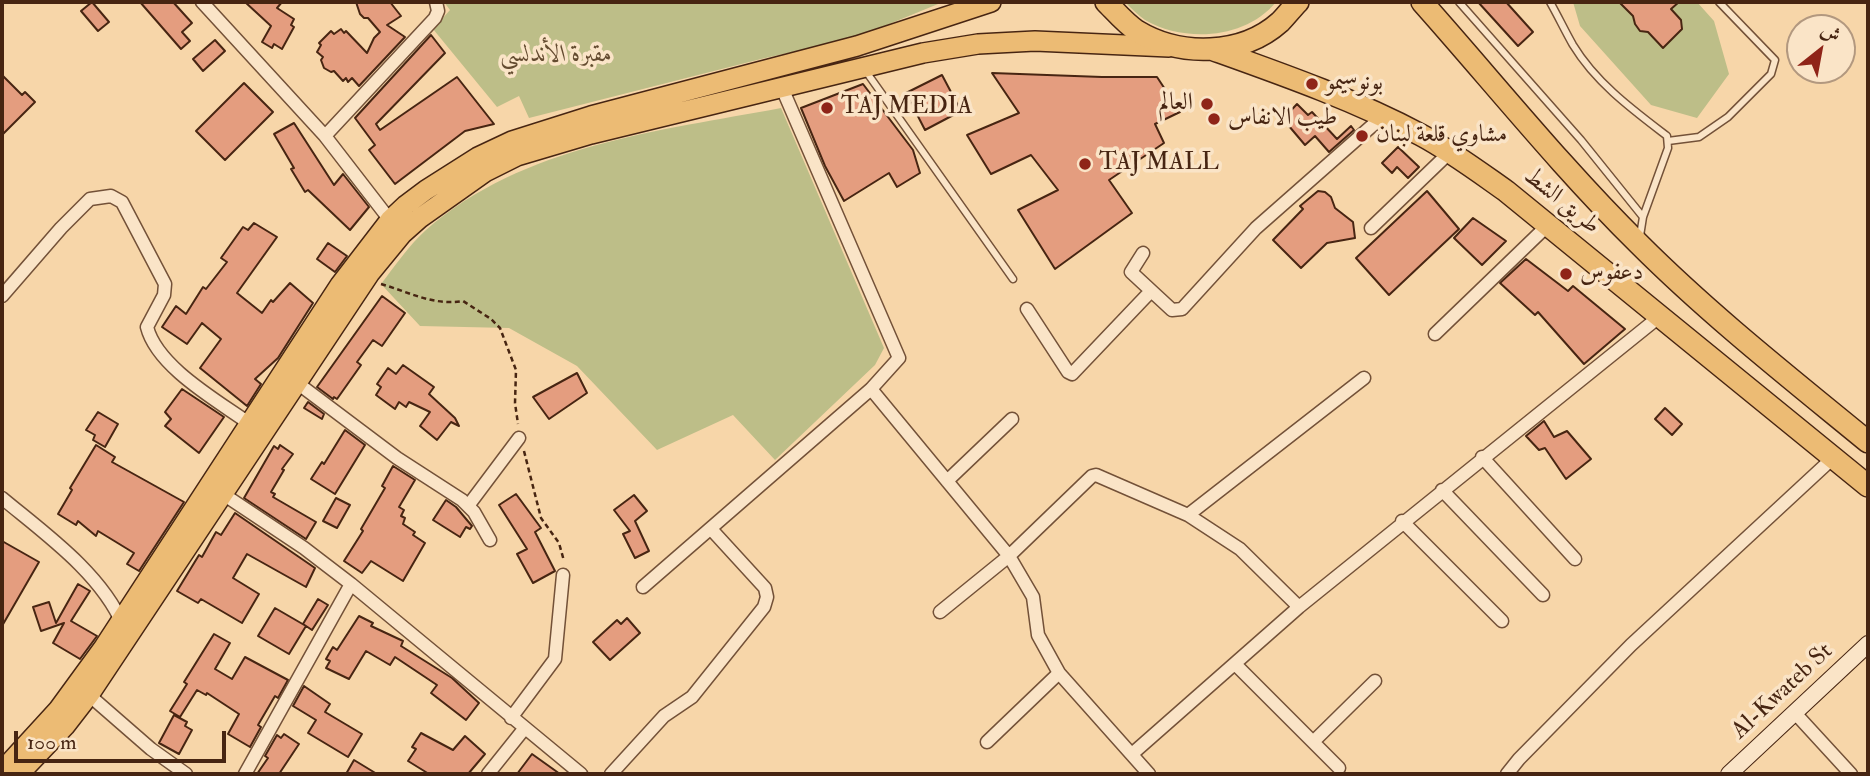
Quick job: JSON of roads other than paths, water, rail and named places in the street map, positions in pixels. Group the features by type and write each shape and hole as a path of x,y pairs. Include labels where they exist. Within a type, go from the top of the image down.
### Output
{"highway":[{"path":"1105,2 1137,31 1176,48 1214,50 1248,41 1279,23 1298,2"},
{"name":"طريق الشط","path":"1422,2 1638,243 1757,351 1868,442"},
{"name":"طريق الشط","path":"1214,50 1335,94 1422,135 1450,152 1506,191 1868,486"}],"main road":[{"path":"591,125 857,46 964,6 991,2"},
{"path":"2,771 58,710 104,647 340,285 396,227 425,190 512,141 782,88 862,66 978,44 1035,41 1176,48"},
{"path":"19,774 65,726 89,695 370,273 396,227"}],"street":[{"path":"202,2 326,136 396,227"},
{"path":"326,136 435,18 438,11 436,2"},
{"path":"643,587 871,388 897,361 898,354 782,88"},
{"path":"1143,253 1131,272 1172,310 1182,309 1256,228 1382,117"},
{"path":"1371,228 1450,152"},
{"path":"2,296 90,199 111,196 122,202 161,272 165,285 164,295 148,327 158,351 180,372 250,424"},
{"path":"1434,334 1548,225"},
{"path":"1027,309 1068,372 1072,374 1151,291"},
{"path":"1132,754 1299,607 1659,317"},
{"path":"1188,515 1364,378"},
{"path":"296,382 397,458 446,488 468,506 490,540"},
{"path":"871,388 1009,556 1033,597 1038,635 1059,673 1149,774"},
{"path":"947,481 1012,419"},
{"path":"468,506 519,438"},
{"path":"1482,457 1575,558"},
{"path":"1507,774 1631,645 1834,457"},
{"path":"940,612 1009,556 1092,476 1099,476 1188,515 1240,549 1299,607"},
{"path":"1442,490 1543,595"},
{"path":"223,495 304,548 351,584 581,774"},
{"path":"2,498 46,534 91,577 108,596 128,638"},
{"path":"1402,522 1502,621"},
{"path":"611,774 664,716 692,697 764,607 767,597 765,588 711,529"},
{"path":"511,718 555,659 563,575"},
{"path":"246,774 351,584"},
{"name":"Al-Kwateb St","path":"1729,774 1868,644"},
{"path":"1236,664 1339,768"},
{"path":"987,742 1059,673"},
{"path":"1313,742 1375,681"},
{"path":"89,695 151,749 186,774"},
{"path":"1795,713 1852,774"},
{"path":"488,774 524,729"}],"lane":[{"path":"1460,2 1581,140 1643,217"},
{"path":"1550,2 1574,46 1592,70 1621,100 1667,136 1668,148 1643,217 1638,243"},
{"path":"1668,141 1699,137 1728,117 1771,74 1775,66 1775,60 1719,2"},
{"path":"862,66 1013,279"}],"place":[{"name":"بونوسيمو","path":"1312,84"},
{"name":"العالم","path":"1207,104"},
{"name":"TAJ MEDIA","path":"827,108"},
{"name":"طيب الانفاس","path":"1214,119"},
{"name":"مشاوي قلعة لبنان","path":"1362,136"},
{"name":"TAJ MALL","path":"1085,164"},
{"name":"دعفوس","path":"1566,274"}],"park label":[{"name":"مقبرة الأندلسي","path":"556,56"}]}
